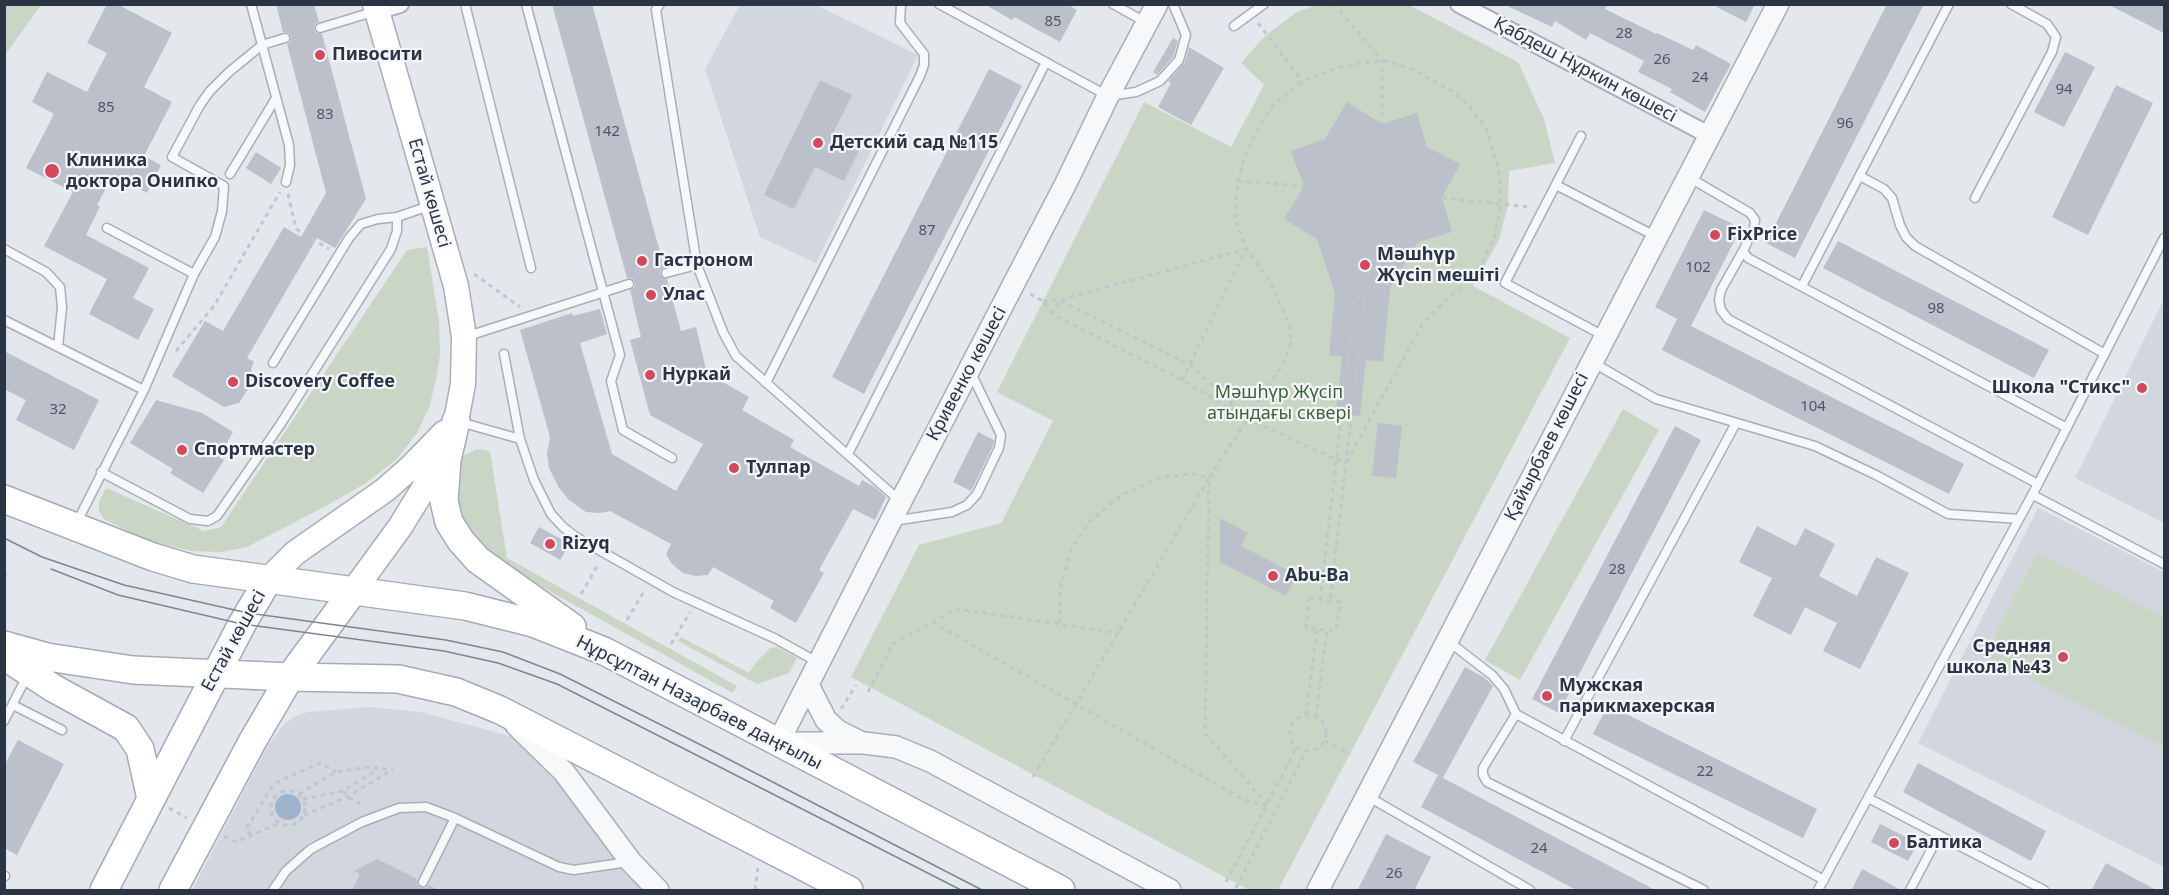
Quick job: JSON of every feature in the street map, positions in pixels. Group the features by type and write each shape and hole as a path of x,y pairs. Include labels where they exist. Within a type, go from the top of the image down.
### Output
{"main road":[{"name":"Естай көшесі","path":"173,891 252,742 290,677 400,527 419,496 456,421 463,384 464,337 456,286 376,8"},
{"name":"Естай көшесі","path":"104,891 157,802 215,674 268,580 295,553 386,490 456,421"},
{"path":"456,421 447,460 444,501 449,522 461,541 478,560 604,651"},
{"name":"Нұрсұлтан Назарбаев даңғылы","path":"9,496 39,511 153,557 193,569 465,606 533,623 604,651 1060,891"},
{"path":"4,645 47,657 133,670 398,679 456,692 500,710 849,891"},
{"path":"4,656 53,688 126,728 140,749 157,802"}],"street":[{"path":"376,8 400,4"},
{"name":"Кривенко көшесі","path":"778,743 1157,4"},
{"name":"Қабдеш Нұркин көшесі","path":"1459,4 1711,136"},
{"name":"Қайырбаев көшесі","path":"1318,891 1778,4"},
{"path":"808,686 821,713 831,725 850,738 864,743"},
{"path":"500,710 564,772 632,862 658,891"},
{"path":"778,743 864,743 896,747 930,761 1170,891"}],"lane":[{"path":"465,4 531,268"},
{"path":"526,4 620,355 611,381 623,430 672,458"},
{"path":"660,4 656,10 698,265 723,333 736,356 901,501"},
{"path":"766,383 920,76 924,54 900,23 901,4"},
{"path":"939,4 1108,96 1136,92 1160,81 1179,60 1186,34 1173,4"},
{"path":"1113,4 1147,24"},
{"path":"1234,26 1264,4"},
{"path":"1802,286 1948,4"},
{"path":"1975,198 2052,52 2056,37 2047,24 2011,4"},
{"path":"249,6 289,145 290,165 286,182"},
{"path":"320,28 376,8"},
{"path":"75,526 144,390 194,274 220,223 224,186 172,157 210,91 262,45 285,38"},
{"path":"848,454 1046,62"},
{"path":"230,174 276,98"},
{"path":"1581,136 1505,283 1605,336"},
{"path":"1860,176 1884,189 1892,198 1900,225 1906,237 1915,246 2105,354"},
{"path":"1689,178 1750,213 1755,220 1754,228 1743,251 1721,290 1719,300 1721,310 1728,319 2038,484"},
{"path":"1556,185 1658,237"},
{"path":"273,363 338,254 361,224 397,217 433,205"},
{"path":"101,472 190,519 208,520 217,516 281,424 391,249 397,231 397,217"},
{"path":"107,228 194,274"},
{"path":"1818,891 1870,799 2038,484 2164,238"},
{"path":"4,249 46,272 60,287 62,307 58,347"},
{"path":"1743,251 1748,258 2067,428"},
{"path":"666,273 698,265"},
{"path":"464,337 628,284"},
{"path":"4,320 144,390"},
{"path":"504,354 520,439 534,480 551,514 576,537 650,580 776,639 819,663"},
{"path":"1592,362 1656,399 1815,446 1876,475 1948,514 2019,519"},
{"path":"890,522 952,512 966,505 977,494 999,448 1000,435 969,370"},
{"path":"456,421 520,439"},
{"path":"1564,741 1736,423"},
{"path":"2032,495 2164,564"},
{"path":"1447,641 1492,675 1504,689 1516,714 1824,880"},
{"path":"4,721 29,672"},
{"path":"13,705 62,730"},
{"path":"1516,714 1483,768 1483,775 1487,782 1704,891"},
{"path":"1367,795 1530,891"},
{"path":"1870,799 2044,891"},
{"path":"273,891 286,871 311,849 362,822 399,808 426,807 455,818 559,867 574,870 632,862"},
{"path":"423,882 455,818"},
{"path":"1910,891 1939,836"}],"path":[{"path":"1334,4 1382,60 1382,123"},
{"path":"1251,15 1302,81"},
{"path":"1032,777 1209,478 1283,364 1291,344 1290,327 1269,279 1246,249 1235,218 1238,181 1245,155 1260,124 1274,105 1302,81 1341,67 1382,60 1412,69 1433,79 1467,103 1487,130 1497,159 1501,204 1494,238 1478,270 1424,323 1347,461"},
{"path":"1238,181 1304,186"},
{"path":"286,182 296,229 338,254"},
{"path":"172,356 214,306 286,182"},
{"path":"1442,198 1544,209"},
{"path":"1246,249 1059,300 1043,301 1052,314 1182,380 1248,419 1337,460 1347,461"},
{"path":"1182,380 1246,249"},
{"path":"1478,270 1505,283"},
{"path":"473,273 532,315"},
{"path":"1320,600 1355,299 1361,295 1365,301 1330,601"},
{"path":"1052,314 1059,300"},
{"path":"1059,300 1190,365 1248,419"},
{"path":"1059,624 1061,586 1071,549 1089,522 1124,494 1163,477 1193,474 1209,478"},
{"path":"1209,478 1205,733 1267,805"},
{"path":"581,594 604,554"},
{"path":"627,620 650,580"},
{"path":"1309,598 1320,600 1340,602 1336,631 1306,628 1309,598"},
{"path":"671,644 695,603"},
{"path":"868,692 893,644 956,609 1119,633"},
{"path":"932,622 1244,800 1267,805"},
{"path":"1306,715 1317,629"},
{"path":"1316,717 1327,630"},
{"path":"831,725 856,685"},
{"path":"1306,715 1316,717 1324,724 1325,741 1317,749 1306,751 1297,747 1291,737 1292,725 1306,715"},
{"path":"1325,741 1350,754"},
{"path":"1226,882 1297,747"},
{"path":"1236,888 1306,751"},
{"path":"251,835 246,829 275,784 320,763 336,772"},
{"path":"299,794 336,772 370,767 393,770 346,797 304,815 297,823 286,825 276,819 271,809 274,798 289,791 299,794 303,799 304,815"},
{"path":"303,799 344,790 379,768"},
{"path":"275,784 281,793"},
{"path":"344,790 346,797 381,814"},
{"path":"157,802 194,821"},
{"path":"223,835 236,842 280,823"}],"shaded area":[{"path":"740,5 816,5 918,55 816,263 760,237 705,69"},
{"name":"Школа \"Стикс\"","path":"2164,299 2164,523 2075,478"},
{"name":"Средняя школа №43","path":"2038,508 2164,572 2164,867 1918,743"},
{"path":"369,707 420,712 510,736 529,746 545,759 646,890 192,890 267,747 284,724 308,712"}],"green space":[{"path":"4,5 41,5 5,55"},
{"name":"Мәшһүр Жүсіп атындағы сквері","path":"1317,5 1409,5 1518,62 1544,119 1555,163 1509,171 1508,205 1499,240 1473,286 1570,338 1278,890 1249,890 851,677 919,545 1001,523 1053,421 997,392 1144,102 1231,147 1264,85 1241,63 1266,35 1297,12"},
{"path":"427,247 439,322 440,354 429,408 417,433 397,459 366,483 247,547 220,552 191,551 148,541 104,519 99,511 99,502 106,488 204,531 221,527 407,250"},
{"path":"1623,409 1659,430 1520,680 1485,660"},
{"path":"477,449 490,451 507,558 737,686 733,693 488,557 455,511 457,464 463,456"},
{"path":"2037,553 2164,617 2164,747 1985,656"},
{"path":"681,637 749,673 770,648 778,647 797,658 789,673 757,684 678,641"}],"water":[{"path":"288,794 297,798 301,807 297,816 288,820 279,816 275,807 279,798"}],"building":[{"path":"107,4 117,4 172,33 144,87 172,102 144,156 161,165 147,193 113,175 97,205 100,206 86,235 149,268 133,298 154,309 138,340 89,314 107,279 44,246 73,192 26,168 54,114 32,102 47,72 87,92 107,53 87,43"},
{"path":"276,4 314,4 319,22 315,24 314,29 316,33 322,34 366,199 335,248 317,238 247,358 254,362 251,369 255,378 239,403 224,407 172,376 205,321 223,331 284,227 301,237 326,193 287,44 291,37 289,33 283,32"},
{"path":"552,4 592,4 664,267 660,275 667,279 681,331 696,327 707,373 749,397 742,410 794,440 790,447 859,486 862,480 875,487 886,497 875,520 853,509 819,570 824,573 796,623 770,608 774,601 713,567 708,575 696,576 683,573 672,564 666,554 671,544 610,511 586,512 569,500 559,488 549,468 547,453 550,437 520,330 572,313 573,316 600,309 607,334 580,343 612,454 676,491 703,444 650,415 630,340 641,337 630,290 634,288 635,283 633,279 627,278"},
{"path":"984,4 1067,4 1077,10 1060,42"},
{"path":"1503,4 1608,4 1605,9 1656,34 1693,50 1696,45 1731,64 1705,112 1670,92 1672,89 1638,72 1644,61 1590,33 1586,40 1555,21 1552,27"},
{"path":"1711,4 1755,4 1746,22"},
{"path":"1887,4 1924,4 1795,258 1766,243"},
{"path":"2107,4 2164,4 2164,33"},
{"path":"1173,38 1178,41 1173,57 1157,75 1153,72"},
{"path":"1189,47 1224,68 1191,125 1158,107 1171,83 1168,81 1185,62"},
{"path":"2065,52 2095,67 2064,127 2034,112"},
{"path":"989,69 1022,86 864,394 832,377"},
{"name":"Детский сад №115","path":"820,80 852,95 832,136 860,149 844,181 815,167 794,209 764,195"},
{"path":"2116,85 2153,103 2088,235 2052,217"},
{"name":"Мәшһүр Жүсіп мешіті","path":"1347,102 1382,124 1417,113 1427,147 1460,164 1442,198 1452,232 1418,242 1390,288 1383,362 1366,360 1360,416 1336,413 1342,357 1329,355 1335,293 1317,239 1284,219 1304,186 1291,151 1325,139"},
{"path":"256,152 281,168 271,184 246,168"},
{"path":"1704,210 1741,228 1691,326 1964,464 1949,494 1662,350 1677,319 1655,307"},
{"path":"1838,241 2049,350 2034,378 1823,268"},
{"path":"4,351 99,400 74,450 16,420 26,400 4,389"},
{"name":"Спортмастер","path":"156,400 202,413 233,432 219,457 224,460 203,493 170,473 173,469 130,443"},
{"path":"1378,423 1402,426 1396,478 1372,476"},
{"path":"1675,426 1701,440 1559,713 1532,699"},
{"path":"978,432 994,440 971,491 953,482"},
{"path":"1220,518 1248,533 1241,546 1297,575 1286,596 1220,562"},
{"path":"1757,526 1796,546 1805,528 1835,544 1819,576 1857,596 1876,557 1909,573 1860,669 1823,651 1837,623 1805,607 1791,635 1753,616 1772,578 1739,562"},
{"name":"Rizyq","path":"539,527 570,544 560,560 530,543"},
{"path":"1465,667 1485,678 1493,686 1443,778 1657,891 1578,891 1421,807 1438,775 1413,762"},
{"path":"1608,705 1817,809 1803,838 1593,734"},
{"path":"18,740 64,764 17,855 4,848 4,766"},
{"path":"1918,763 2046,831 2031,861 1903,792"},
{"name":"Балтика","path":"1880,824 1918,843 1908,861 1871,842"},
{"path":"1386,834 1431,857 1414,891 1357,891"},
{"path":"377,859 417,879 417,885 421,888 429,885 440,891 352,891 360,874 354,871"},
{"path":"2106,863 2158,891 2091,891"},
{"path":"1862,869 1903,891 1851,891"}],"tram line":[{"path":"4,538 42,557 124,585 248,613 446,640 503,652 560,674 982,890"},
{"path":"51,569 118,595 242,624 444,651 498,663 557,684 961,890"}],"place":[{"name":"Пивосити","path":"320,55"},
{"name":"Детский сад №115","path":"818,143"},
{"name":"Клиника доктора Онипко","path":"52,171"},
{"name":"FixPrice","path":"1715,235"},
{"name":"Гастроном","path":"642,261"},
{"name":"Мәшһүр Жүсіп мешіті","path":"1365,265"},
{"name":"Улас","path":"651,295"},
{"name":"Нуркай","path":"650,375"},
{"name":"Discovery Coffee","path":"233,382"},
{"name":"Школа \"Стикс\"","path":"2142,388"},
{"name":"Спортмастер","path":"182,450"},
{"name":"Тулпар","path":"734,468"},
{"name":"Rizyq","path":"550,544"},
{"name":"Abu-Ba","path":"1273,576"},
{"name":"Средняя школа №43","path":"2063,657"},
{"name":"Мужская парикмахерская","path":"1547,696"},
{"name":"Балтика","path":"1894,843"}]}
